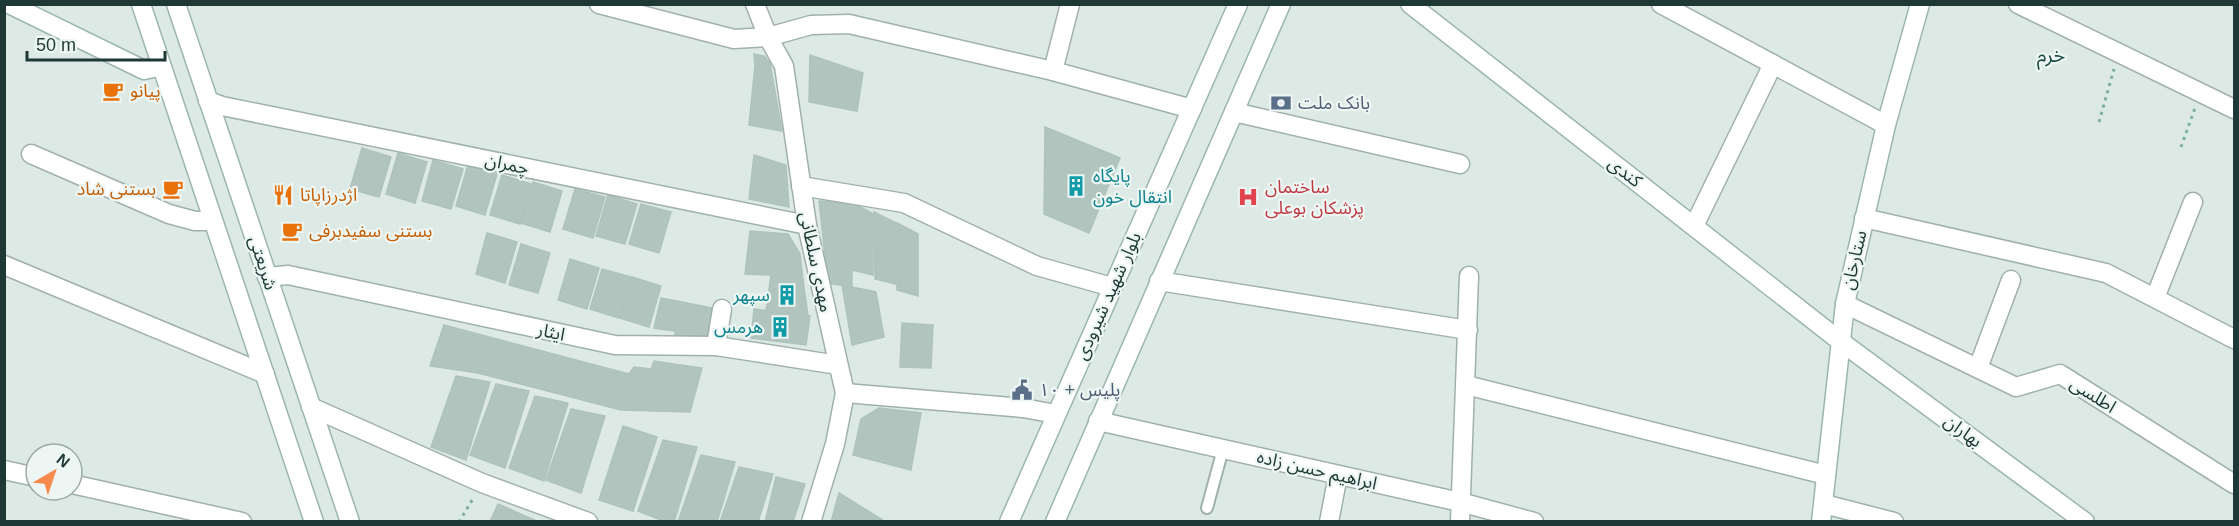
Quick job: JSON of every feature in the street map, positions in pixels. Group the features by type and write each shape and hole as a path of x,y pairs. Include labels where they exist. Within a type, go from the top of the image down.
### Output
{"street":[{"path":"9,4 144,70 161,66"},
{"name":"شریعتی","path":"141,4 314,522"},
{"name":"شریعتی","path":"176,4 350,522"},
{"path":"599,4 734,39 768,37 811,25 849,24 1053,71 1192,109"},
{"name":"مهدی سلطانی","path":"755,4 768,37 784,66 807,225 845,393 835,444 811,522"},
{"path":"1053,71 1070,4"},
{"name":"بلوار شهید شیرودی","path":"1009,522 1238,4"},
{"path":"1054,522 1281,4"},
{"name":"کندی","path":"1410,4 1840,341"},
{"path":"1661,4 1886,125"},
{"name":"ستارخان","path":"1822,513 1845,304 1886,125 1920,4"},
{"path":"2019,4 2235,109"},
{"path":"1694,226 1773,64"},
{"name":"چمران","path":"208,101 222,106 807,225"},
{"path":"1234,112 1460,164"},
{"path":"32,154 169,214 195,221 213,221"},
{"path":"801,186 904,203 1037,266 1112,287"},
{"path":"2156,298 2193,202"},
{"path":"1864,218 2106,273 2235,339"},
{"path":"4,265 265,374"},
{"name":"ایثار","path":"267,277 288,275 615,345 716,346 838,365"},
{"path":"1460,522 1469,276"},
{"path":"1978,368 2012,280"},
{"path":"1160,281 1468,330"},
{"name":"اطلسی","path":"1845,304 2016,387 2060,374 2235,484"},
{"path":"716,346 722,309"},
{"name":"بهاران","path":"1840,341 2085,522"},
{"path":"1466,385 1827,476"},
{"path":"845,393 1023,408 1056,414"},
{"path":"311,407 482,483 588,522"},
{"name":"ابراهیم حسن زاده","path":"1098,421 1461,502 1525,520"},
{"path":"4,470 24,474"},
{"path":"1329,522 1338,475"},
{"path":"84,487 242,522"},
{"path":"1822,513 1894,522"}],"lane":[{"path":"1207,508 1223,449"}],"path":[{"path":"2099,122 2119,53"},
{"path":"2181,147 2201,93"},
{"path":"459,522 482,483"}],"building":[{"path":"754,54 764,56 770,63 782,131 749,125 755,66"},
{"path":"810,55 863,73 857,111 809,102"},
{"name":"پایگاه انتقال خون","path":"1045,127 1120,158 1089,233 1044,214"},
{"path":"362,148 391,157 379,197 350,189"},
{"path":"398,153 427,162 415,203 386,194"},
{"path":"754,155 786,165 789,207 749,199"},
{"path":"433,160 463,169 451,209 422,201"},
{"path":"468,165 497,174 485,215 456,206"},
{"path":"502,175 531,184 520,224 490,215"},
{"path":"533,182 562,191 550,232 521,223"},
{"path":"575,189 605,197 593,238 563,229"},
{"path":"608,195 637,204 625,244 596,236"},
{"path":"819,201 852,202 852,287 828,283"},
{"path":"852,202 873,214 873,275 852,270"},
{"path":"641,204 671,212 659,253 629,244"},
{"path":"874,212 896,223 896,284 875,279"},
{"path":"897,223 918,234 918,296 897,290"},
{"path":"750,231 788,234 800,254 803,280 745,274"},
{"path":"487,233 517,242 505,283 476,274"},
{"path":"521,244 550,253 538,293 509,285"},
{"path":"570,259 599,268 587,309 558,300"},
{"path":"602,269 631,277 619,318 590,309"},
{"name":"سپهر","path":"771,275 803,280 808,316 766,310"},
{"path":"632,277 661,286 649,327 620,318"},
{"path":"842,285 876,292 884,337 852,345"},
{"path":"661,298 713,308 708,341 675,336 675,331 654,328"},
{"name":"هرمس","path":"754,309 810,316 806,345 751,338"},
{"path":"902,323 933,325 931,368 900,367"},
{"path":"444,325 629,374 634,367 651,369 654,361 702,368 690,412 621,410 478,373 430,366"},
{"path":"456,376 490,382 466,460 431,447"},
{"path":"496,384 529,391 505,468 470,455"},
{"path":"535,396 568,403 544,481 509,468"},
{"path":"879,408 921,413 911,470 853,455 861,419"},
{"path":"571,409 605,416 581,493 546,480"},
{"path":"623,426 657,437 633,511 599,500"},
{"path":"663,440 697,447 674,522 666,522 638,511"},
{"path":"701,455 735,462 717,522 678,522"},
{"path":"739,467 773,474 758,522 720,522"},
{"path":"776,477 805,484 793,522 765,522"},
{"path":"839,493 886,522 831,522"},
{"path":"498,504 539,522 490,522"}],"place":[{"name":"پیانو","path":"113,91"},
{"name":"بانک ملت","path":"1281,103"},
{"name":"پایگاه انتقال خون","path":"1076,186"},
{"name":"بستنی شاد","path":"173,189"},
{"name":"اژدرزاپاتا","path":"283,195"},
{"name":"ساختمان پزشکان بوعلی","path":"1248,197"},
{"name":"بستنی سفیدبرفی","path":"292,231"},
{"name":"سپهر","path":"787,295"},
{"name":"هرمس","path":"780,327"},
{"name":"پلیس + ۱۰","path":"1022,390"}],"district":[{"name":"خرم","path":"2051,55"}]}
